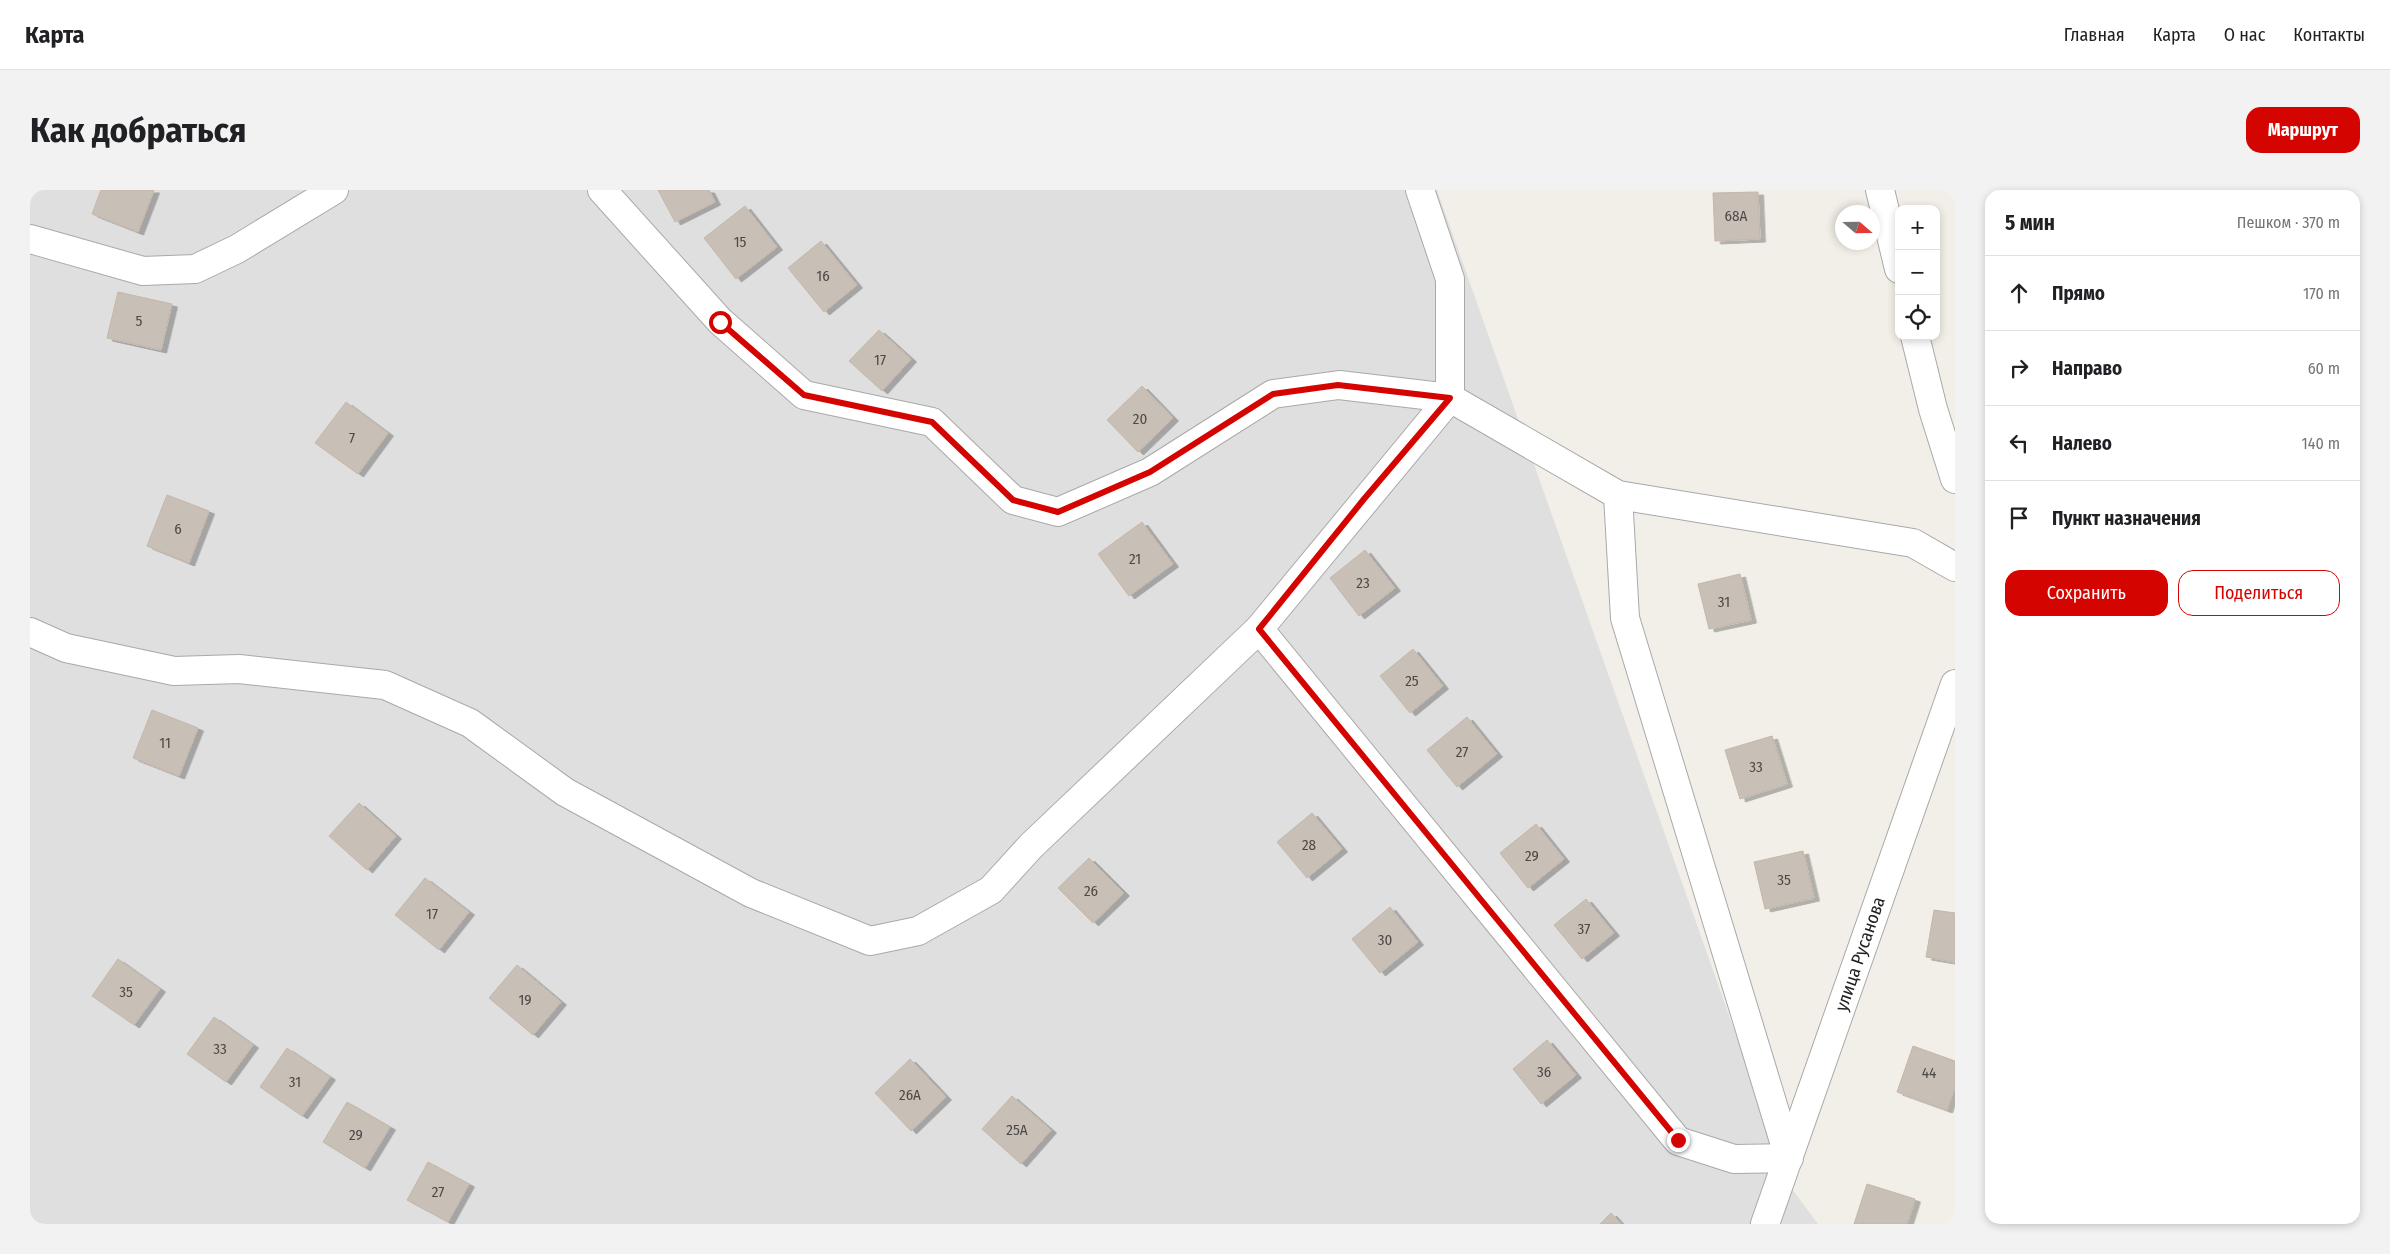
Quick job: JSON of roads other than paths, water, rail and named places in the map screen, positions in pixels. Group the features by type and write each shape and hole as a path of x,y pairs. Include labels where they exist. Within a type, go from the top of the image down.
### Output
{"street":[{"path":"30,239 143,271 195,269 237,249 334,190"},
{"path":"602,190 720,322 804,395 932,422 1013,500 1058,512 1150,472 1273,394 1338,385 1450,398 1618,495 1914,543 1955,567"},
{"path":"30,632 66,648 174,671 239,669 385,685 470,723 565,792 750,893 870,941 918,931 992,890 1031,846 1259,629 1364,499 1450,398 1450,279 1420,190"},
{"path":"1880,190 1895,252"},
{"path":"1916,340 1933,409 1955,479"},
{"path":"1259,629 1678,1140 1734,1159 1789,1158 1625,618 1618,495"},
{"name":"улица Русанова","path":"1765,1224 1955,684"}]}
